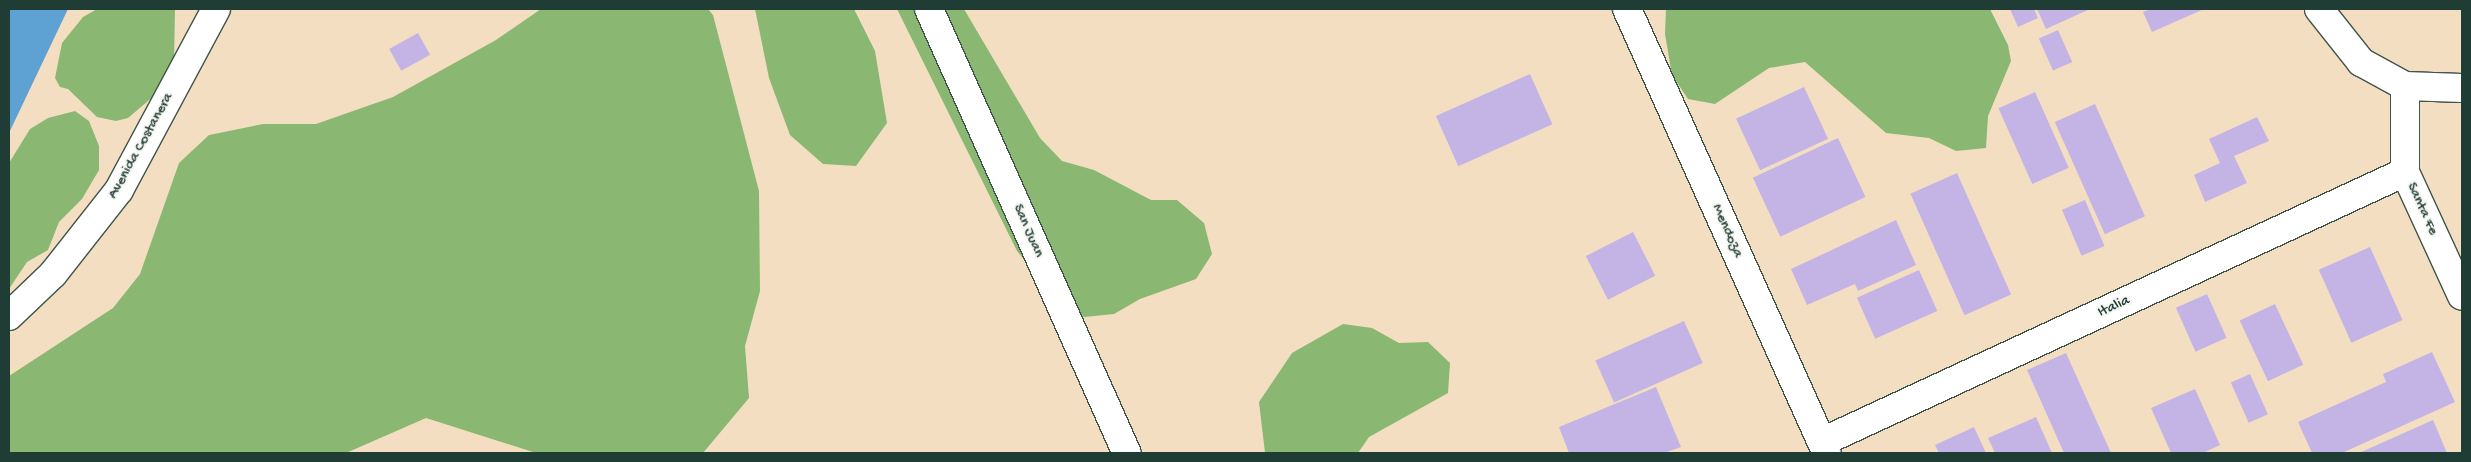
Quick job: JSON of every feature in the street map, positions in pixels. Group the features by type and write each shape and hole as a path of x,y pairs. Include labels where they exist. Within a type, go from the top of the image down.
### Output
{"street":[{"name":"Avenida Costanera","path":"9,316 53,274 119,190 216,9"},
{"name":"San Juan","path":"929,9 1127,453"},
{"name":"Mendoza","path":"1627,9 1825,448"},
{"path":"2320,9 2361,62 2405,86 2462,88"},
{"name":"Santa Fe","path":"2405,86 2405,172 2462,296"},
{"name":"Italia","path":"1825,448 2405,172"}],"green space":[{"path":"97,9 175,9 174,61 155,95 128,118 116,121 97,117 68,89 60,87 55,78 62,43 83,17"},
{"path":"541,9 708,9 713,15 759,191 760,291 745,346 749,398 703,453 536,453 426,418 346,453 9,453 9,376 113,308 140,274 179,163 209,135 263,124 316,124 393,97 496,40"},
{"path":"755,9 854,9 875,51 887,123 856,166 823,164 790,135 769,78"},
{"path":"897,9 964,9 1040,138 1062,161 1094,170 1151,200 1177,200 1204,223 1212,254 1196,279 1140,299 1114,314 1084,317 1037,275 1017,251"},
{"path":"1666,9 1990,9 2008,45 2011,61 1988,116 1986,148 1956,151 1929,138 1886,133 1805,62 1769,68 1715,104 1688,99 1672,75 1665,34"},
{"path":"75,111 89,121 99,146 99,170 82,199 59,222 48,250 27,262 9,289 9,163 30,129 48,118"},
{"path":"1343,324 1372,328 1399,343 1428,342 1450,363 1448,393 1369,437 1358,453 1265,453 1259,402 1292,353"}],"water":[{"path":"9,9 68,9 9,133"}],"building":[{"path":"2010,9 2034,9 2038,18 2018,27"},
{"path":"2037,9 2090,9 2046,29"},
{"path":"2150,9 2204,9 2152,32 2143,12"},
{"path":"2058,30 2072,62 2053,71 2039,39"},
{"path":"418,33 430,55 401,71 389,49"},
{"path":"1530,74 1552,124 1458,166 1436,116"},
{"path":"1804,87 1828,139 1760,170 1736,119"},
{"path":"2035,92 2069,168 2032,184 1998,108"},
{"path":"2095,104 2145,216 2105,234 2055,122"},
{"path":"2257,117 2269,141 2234,156 2247,183 2205,202 2194,175 2220,163 2209,139"},
{"path":"1838,138 1865,197 1780,237 1753,178"},
{"path":"1957,173 2011,295 1965,315 1910,194"},
{"path":"2085,200 2105,246 2082,256 2062,210"},
{"path":"1896,220 1916,265 1858,291 1855,284 1807,305 1791,269"},
{"path":"1633,232 1655,276 1608,300 1586,256"},
{"path":"2370,247 2403,320 2351,343 2319,270"},
{"path":"1919,270 1937,311 1875,339 1857,298"},
{"path":"2207,294 2227,338 2195,352 2176,308"},
{"path":"2275,304 2303,365 2268,381 2240,320"},
{"path":"1684,321 1703,363 1614,402 1595,360"},
{"path":"2432,352 2455,402 2342,453 2312,453 2298,422 2386,382 2383,374"},
{"path":"2066,353 2111,453 2064,453 2027,370"},
{"path":"2250,374 2268,414 2249,423 2231,383"},
{"path":"1656,387 1681,447 1664,453 1569,453 1559,427"},
{"path":"2195,389 2220,445 2203,453 2171,453 2151,408"},
{"path":"2036,417 2052,453 1995,453 1988,438"},
{"path":"2433,420 2447,453 2359,453"},
{"path":"1974,427 1986,453 1939,453 1935,445"}]}
